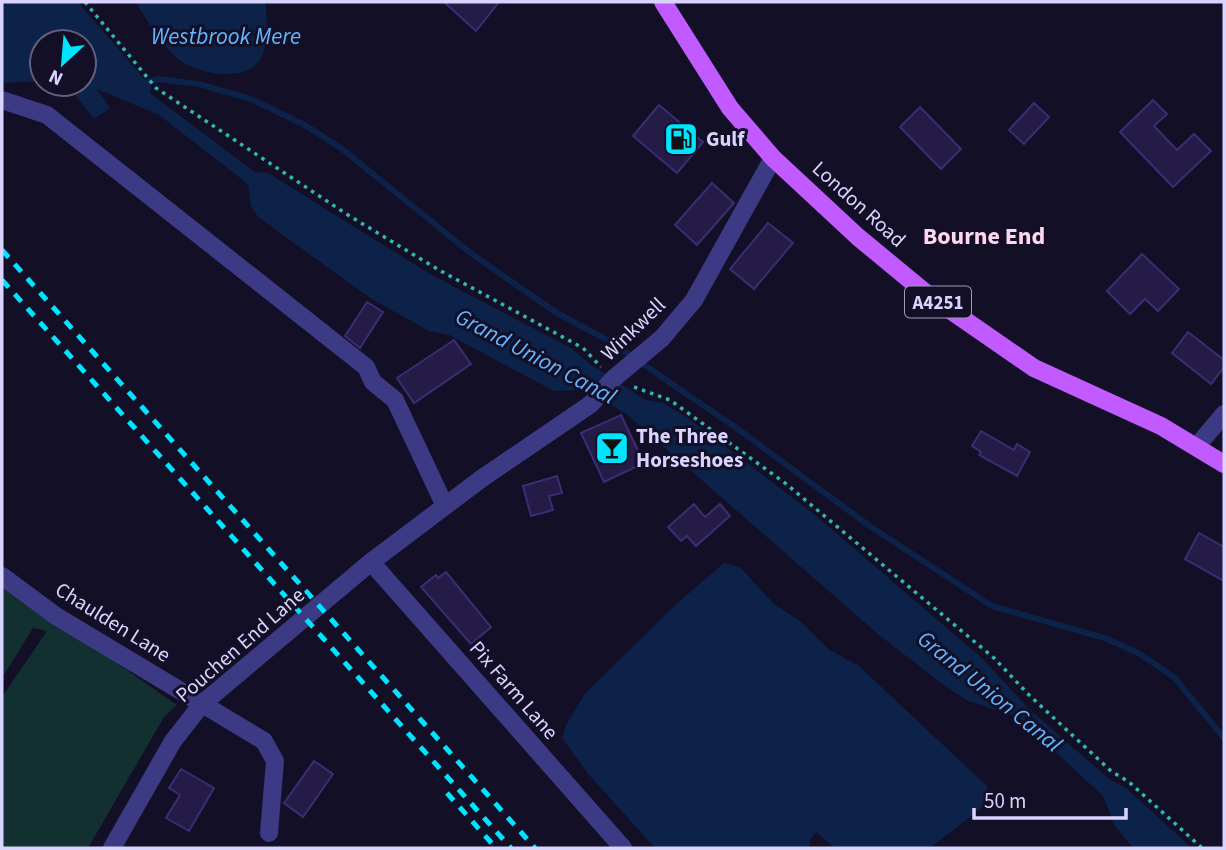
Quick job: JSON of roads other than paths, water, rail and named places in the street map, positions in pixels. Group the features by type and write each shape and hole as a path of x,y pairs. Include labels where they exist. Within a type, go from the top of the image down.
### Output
{"main road":[{"name":"London Road","path":"663,2 730,108 773,158 858,237 927,294 1034,368 1161,426 1224,464"}],"street":[{"path":"2,100 47,115 366,368 373,382 395,400 404,423 422,452 445,506"},
{"name":"Winkwell","path":"371,562 445,506 591,404 619,374 662,338 694,300 773,158"},
{"path":"1197,446 1224,414"},
{"name":"Pouchen End Lane","path":"112,848 173,741 202,704 371,562"},
{"name":"Pix Farm Lane","path":"371,562 623,848"},
{"name":"Chaulden Lane","path":"2,576 56,616 264,741 271,750 275,774 269,833"}],"water":[{"name":"Grand Union Canal","path":"2,2 78,2 151,87 150,93 255,172 268,173 430,274 571,348 590,364 646,400 663,403 688,418 814,514 983,659 1028,708 1109,779 1126,788 1192,848 1133,848 1115,826 1103,796 1018,717 968,701 879,635 626,414 589,390 554,391 449,335 429,331 370,298 258,217 251,206 248,184 159,115 98,89 98,28 28,28 28,82 2,83"},
{"name":"Westbrook Mere","path":"135,2 266,2 266,36 262,56 256,65 235,74 197,69 172,53"},
{"path":"98,90 110,108 94,119 77,98 98,98"},
{"path":"724,563 740,567 773,603 800,621 830,650 859,666 987,786 988,803 930,848 835,848 816,832 810,840 810,848 655,848 589,775 562,738 566,725 584,695 674,606"}],"waterway":[{"path":"140,84 159,79 198,84 251,99 303,124 341,148 468,251 519,287 557,313 609,341 735,427 871,527 992,606 1105,638 1140,654 1174,677 1224,738"}],"railway":[{"path":"2,250 535,848"},
{"path":"2,280 511,848"},
{"path":"447,793 496,848"}],"place":[{"name":"Gulf","path":"681,139"},
{"name":"The Three Horseshoes","path":"612,448"}],"district":[{"name":"Bourne End","path":"984,236"}]}
